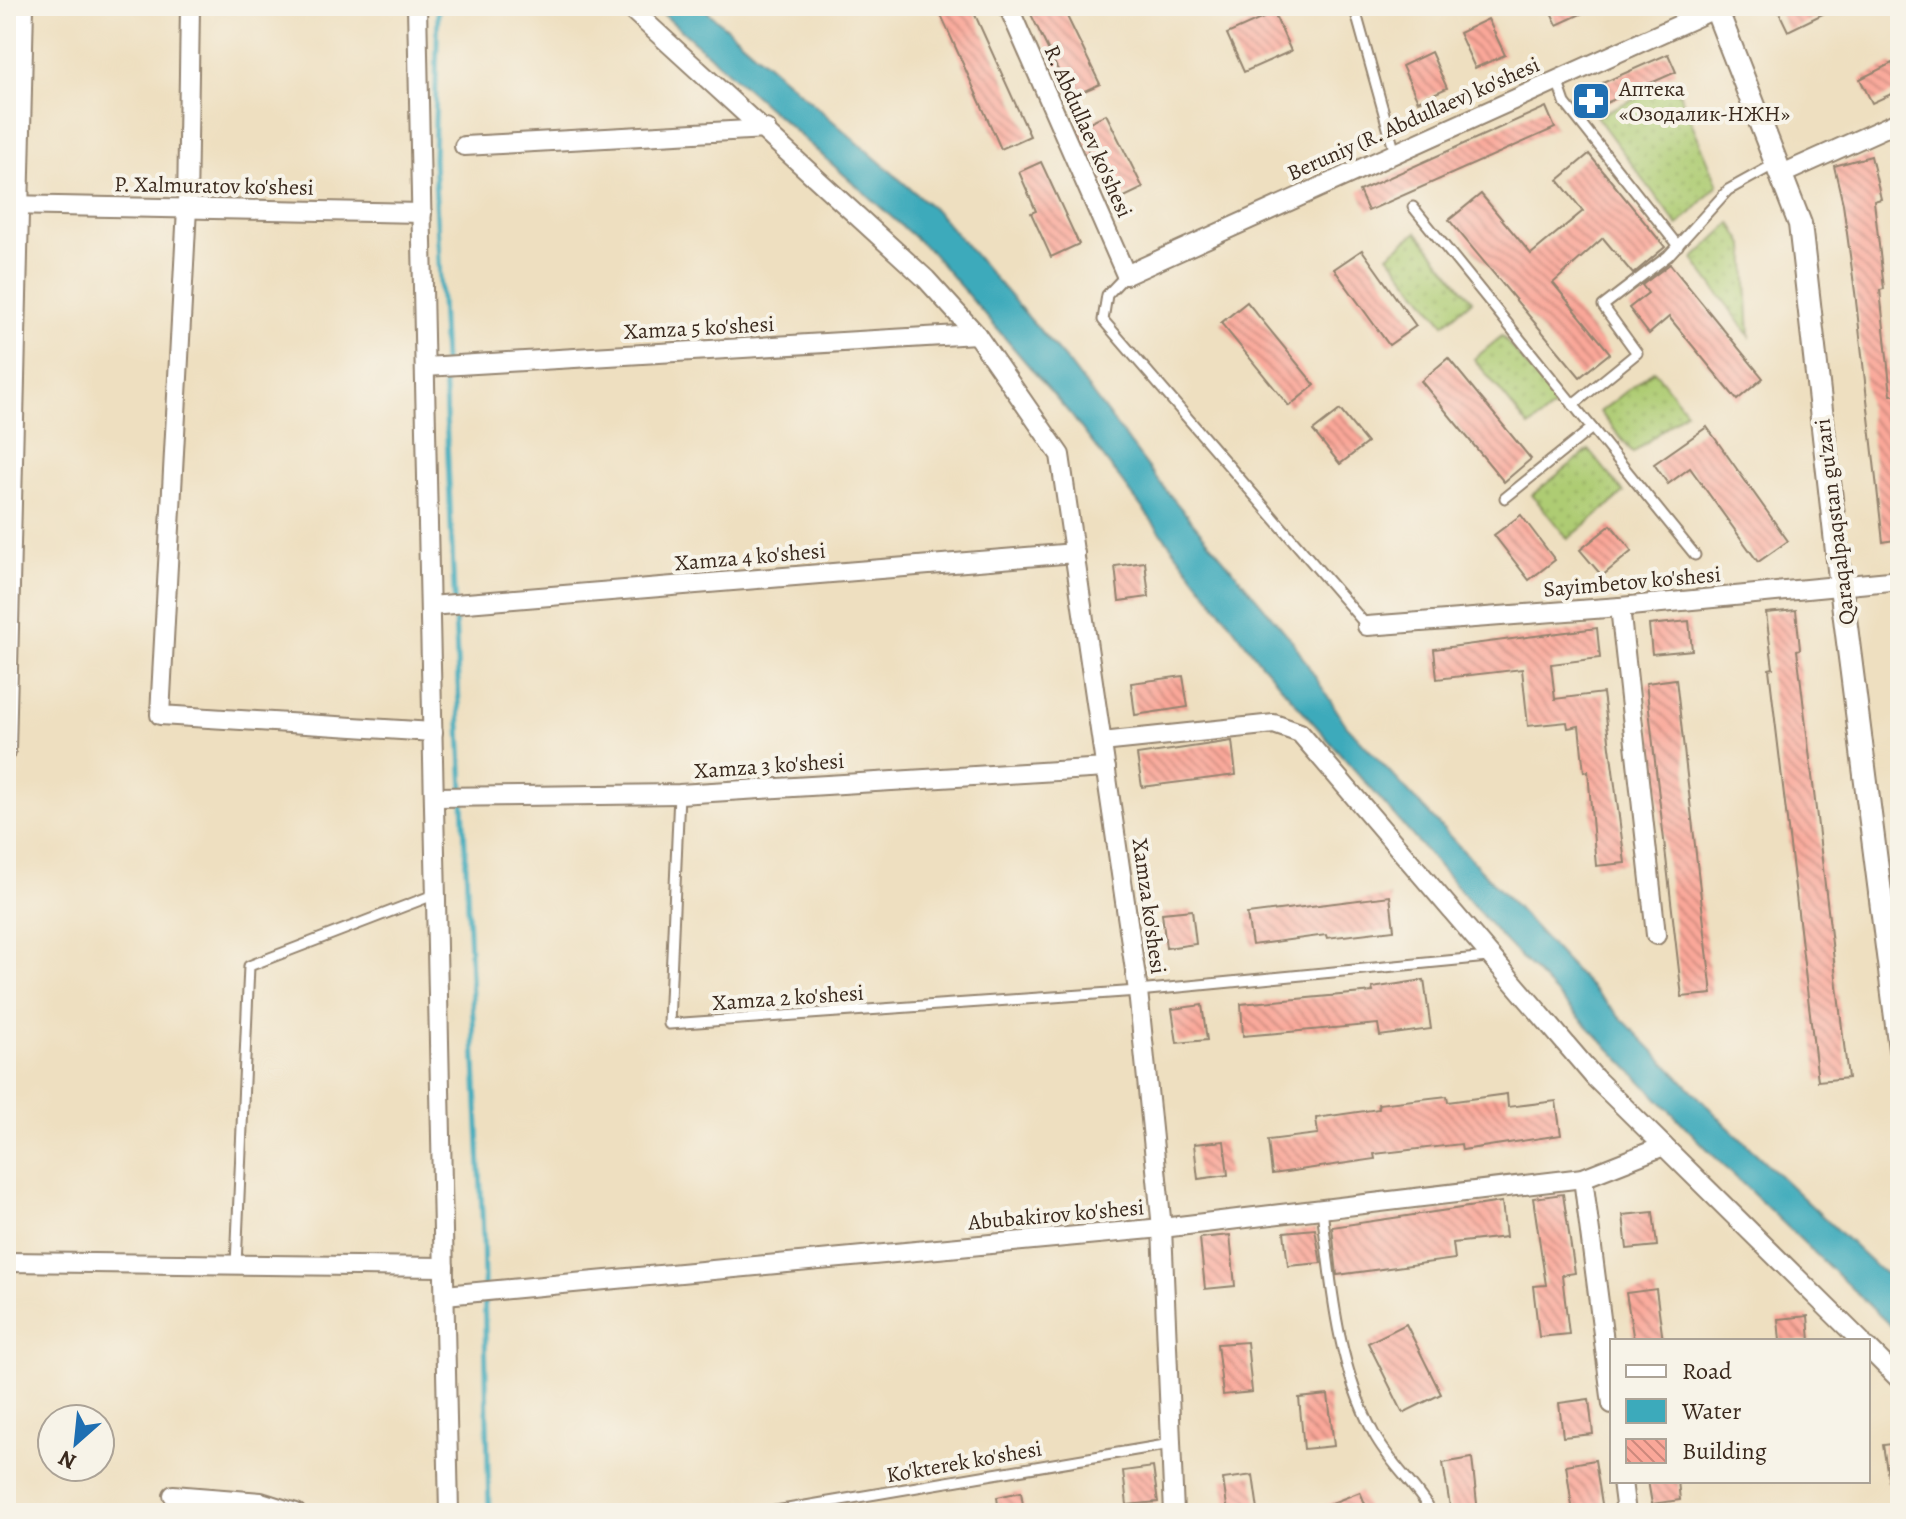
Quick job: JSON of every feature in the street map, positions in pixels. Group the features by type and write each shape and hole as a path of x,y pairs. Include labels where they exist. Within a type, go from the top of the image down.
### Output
{"street":[{"path":"6,751 13,205 24,6"},
{"path":"190,6 187,208 160,715 433,732"},
{"path":"417,6 449,1513"},
{"name":"Xamza ko'shesi","path":"628,6 766,129 926,279 976,334 1060,455 1138,991 1162,1228 1174,1513"},
{"name":"R. Abdullaev ko'shesi","path":"1008,6 1126,275"},
{"name":"Beruniy (R. Abdullaev) ko'shesi","path":"1126,275 1717,7"},
{"name":"Qaraqalpaqstan gu'zari","path":"1717,7 1800,224 1841,587 1900,1049"},
{"path":"1778,169 1900,121"},
{"path":"464,146 766,129"},
{"name":"P. Xalmuratov ko'shesi","path":"13,205 422,213"},
{"name":"Xamza 5 ko'shesi","path":"425,367 976,334"},
{"name":"Xamza 4 ko'shesi","path":"430,606 1075,553"},
{"name":"Sayimbetov ko'shesi","path":"1367,626 1620,607 1900,580"},
{"path":"1620,607 1656,935"},
{"path":"1102,742 1274,724 1300,733 1488,957 1595,1078 1859,1339"},
{"name":"Xamza 3 ko'shesi","path":"434,797 679,794 1106,768"},
{"name":"Abubakirov ko'shesi","path":"445,1295 1162,1228 1583,1178 1664,1146"},
{"path":"1583,1178 1610,1388"},
{"path":"6,1262 444,1267"},
{"path":"1870,1350 1900,1380"},
{"path":"1622,1483 1626,1513"},
{"path":"173,1495 261,1502 296,1513"}],"lane":[{"path":"1354,6 1395,153"},
{"path":"1557,80 1569,107 1678,246"},
{"path":"1573,405 1637,353 1603,306 1678,246 1728,190 1778,169"},
{"path":"1413,207 1695,555"},
{"path":"1126,275 1107,295 1103,320 1367,626"},
{"path":"1505,498 1592,428"},
{"name":"Xamza 2 ko'shesi","path":"679,794 669,1024 1138,991"},
{"path":"236,1265 249,966 436,894"},
{"path":"1138,991 1488,957"},
{"path":"1322,1209 1333,1305 1347,1371 1375,1437 1432,1513"},
{"name":"Ko'kterek ko'shesi","path":"764,1513 1171,1444"}],"green space":[{"path":"1674,81 1718,185 1678,226 1596,116"},
{"path":"1731,223 1745,246 1750,336 1693,259"},
{"path":"1417,232 1472,300 1444,324 1388,255"},
{"path":"1502,336 1558,404 1529,427 1474,359"},
{"path":"1654,370 1686,411 1633,453 1600,412"},
{"path":"1589,450 1624,493 1568,539 1532,495"}],"water":[{"path":"654,6 701,6 937,212 1070,365 1168,493 1291,639 1346,725 1580,976 1727,1126 1876,1267 1900,1284 1900,1335 1719,1161 1501,937 1260,662 1071,415 931,252"}],"building":[{"path":"937,6 971,6 1030,136 1001,149"},
{"path":"1027,6 1062,6 1100,84 1071,97"},
{"path":"1548,6 1598,6 1557,25"},
{"path":"1776,6 1839,6 1788,31"},
{"path":"1274,13 1291,51 1244,72 1227,34"},
{"path":"1488,19 1505,55 1475,68 1459,33"},
{"path":"1431,52 1447,88 1418,101 1402,66"},
{"path":"1668,54 1676,72 1588,111 1580,93"},
{"path":"1892,63 1900,79 1900,90 1872,103 1860,79"},
{"path":"1546,107 1555,128 1368,211 1359,191"},
{"path":"1106,114 1143,188 1114,202 1077,128"},
{"path":"1589,154 1665,247 1633,274 1603,238 1553,283 1610,353 1580,377 1449,220 1481,194 1531,254 1583,211 1558,180"},
{"path":"1871,156 1881,199 1874,201 1884,289 1880,290 1891,395 1896,395 1900,434 1900,539 1883,542 1855,292 1843,204 1834,166"},
{"path":"1041,162 1079,244 1051,257 1031,213 1036,211 1019,172"},
{"path":"1362,250 1416,326 1389,345 1334,269"},
{"path":"1670,264 1763,378 1737,400 1669,317 1649,334 1629,308 1648,293 1642,285"},
{"path":"1247,302 1315,385 1289,406 1221,323"},
{"path":"1448,358 1531,459 1504,482 1421,381"},
{"path":"1340,410 1367,443 1340,464 1313,431"},
{"path":"1707,427 1788,541 1758,562 1690,468 1668,484 1654,464"},
{"path":"1521,515 1555,560 1529,580 1494,535"},
{"path":"1611,525 1632,551 1602,576 1580,550"},
{"path":"1145,562 1149,597 1119,601 1115,566"},
{"path":"1796,610 1800,649 1797,650 1848,1078 1818,1081 1769,669 1773,668 1766,613"},
{"path":"1689,621 1692,650 1652,654 1649,625"},
{"path":"1597,628 1600,658 1551,664 1555,699 1603,693 1625,863 1596,866 1588,771 1584,772 1579,726 1568,728 1567,722 1528,726 1522,669 1437,679 1434,649"},
{"path":"1183,676 1188,707 1135,715 1131,683"},
{"path":"1676,679 1712,994 1682,997 1646,683"},
{"path":"1232,741 1236,775 1142,787 1137,755"},
{"path":"1390,896 1394,930 1252,945 1247,914"},
{"path":"1192,910 1196,944 1166,948 1162,913"},
{"path":"1424,980 1431,1029 1380,1036 1378,1024 1243,1036 1241,1004 1373,992 1372,988"},
{"path":"1202,1005 1207,1040 1177,1043 1172,1009"},
{"path":"1507,1094 1508,1107 1556,1101 1561,1135 1462,1150 1461,1144 1374,1154 1375,1159 1272,1174 1268,1140 1318,1134 1316,1118 1379,1109 1378,1104 1447,1096 1448,1102"},
{"path":"1224,1141 1228,1175 1198,1179 1194,1144"},
{"path":"1563,1194 1575,1273 1562,1275 1569,1334 1539,1337 1533,1286 1546,1285 1533,1198"},
{"path":"1502,1202 1506,1237 1453,1243 1455,1259 1337,1275 1332,1227"},
{"path":"1653,1212 1657,1246 1627,1249 1623,1215"},
{"path":"1315,1229 1321,1263 1288,1266 1284,1232"},
{"path":"1230,1235 1235,1286 1205,1289 1200,1238"},
{"path":"1656,1289 1663,1339 1634,1339 1626,1293"},
{"path":"1808,1316 1810,1339 1780,1339 1778,1319"},
{"path":"1406,1324 1441,1394 1403,1413 1368,1343"},
{"path":"1247,1342 1252,1392 1223,1395 1217,1344"},
{"path":"1328,1395 1334,1446 1304,1449 1299,1398"},
{"path":"1589,1399 1593,1434 1563,1437 1559,1403"},
{"path":"1900,1443 1900,1501 1892,1502 1883,1445"},
{"path":"1472,1458 1478,1513 1451,1513 1443,1463"},
{"path":"1595,1460 1603,1510 1573,1513 1566,1465"},
{"path":"1153,1467 1158,1502 1127,1505 1123,1471"},
{"path":"1253,1475 1258,1510 1228,1513 1223,1479"},
{"path":"1648,1483 1678,1483 1680,1500 1652,1504"},
{"path":"1021,1492 1024,1511 999,1513 997,1497"},
{"path":"1360,1492 1369,1513 1309,1513 1309,1512"}],"waterway":[{"path":"438,6 434,160 444,361"},
{"path":"444,371 463,792"},
{"path":"463,802 483,1235 489,1513"}],"place":[{"name":"Аптека «Озодалик-НЖН»","path":"1591,101"}]}
